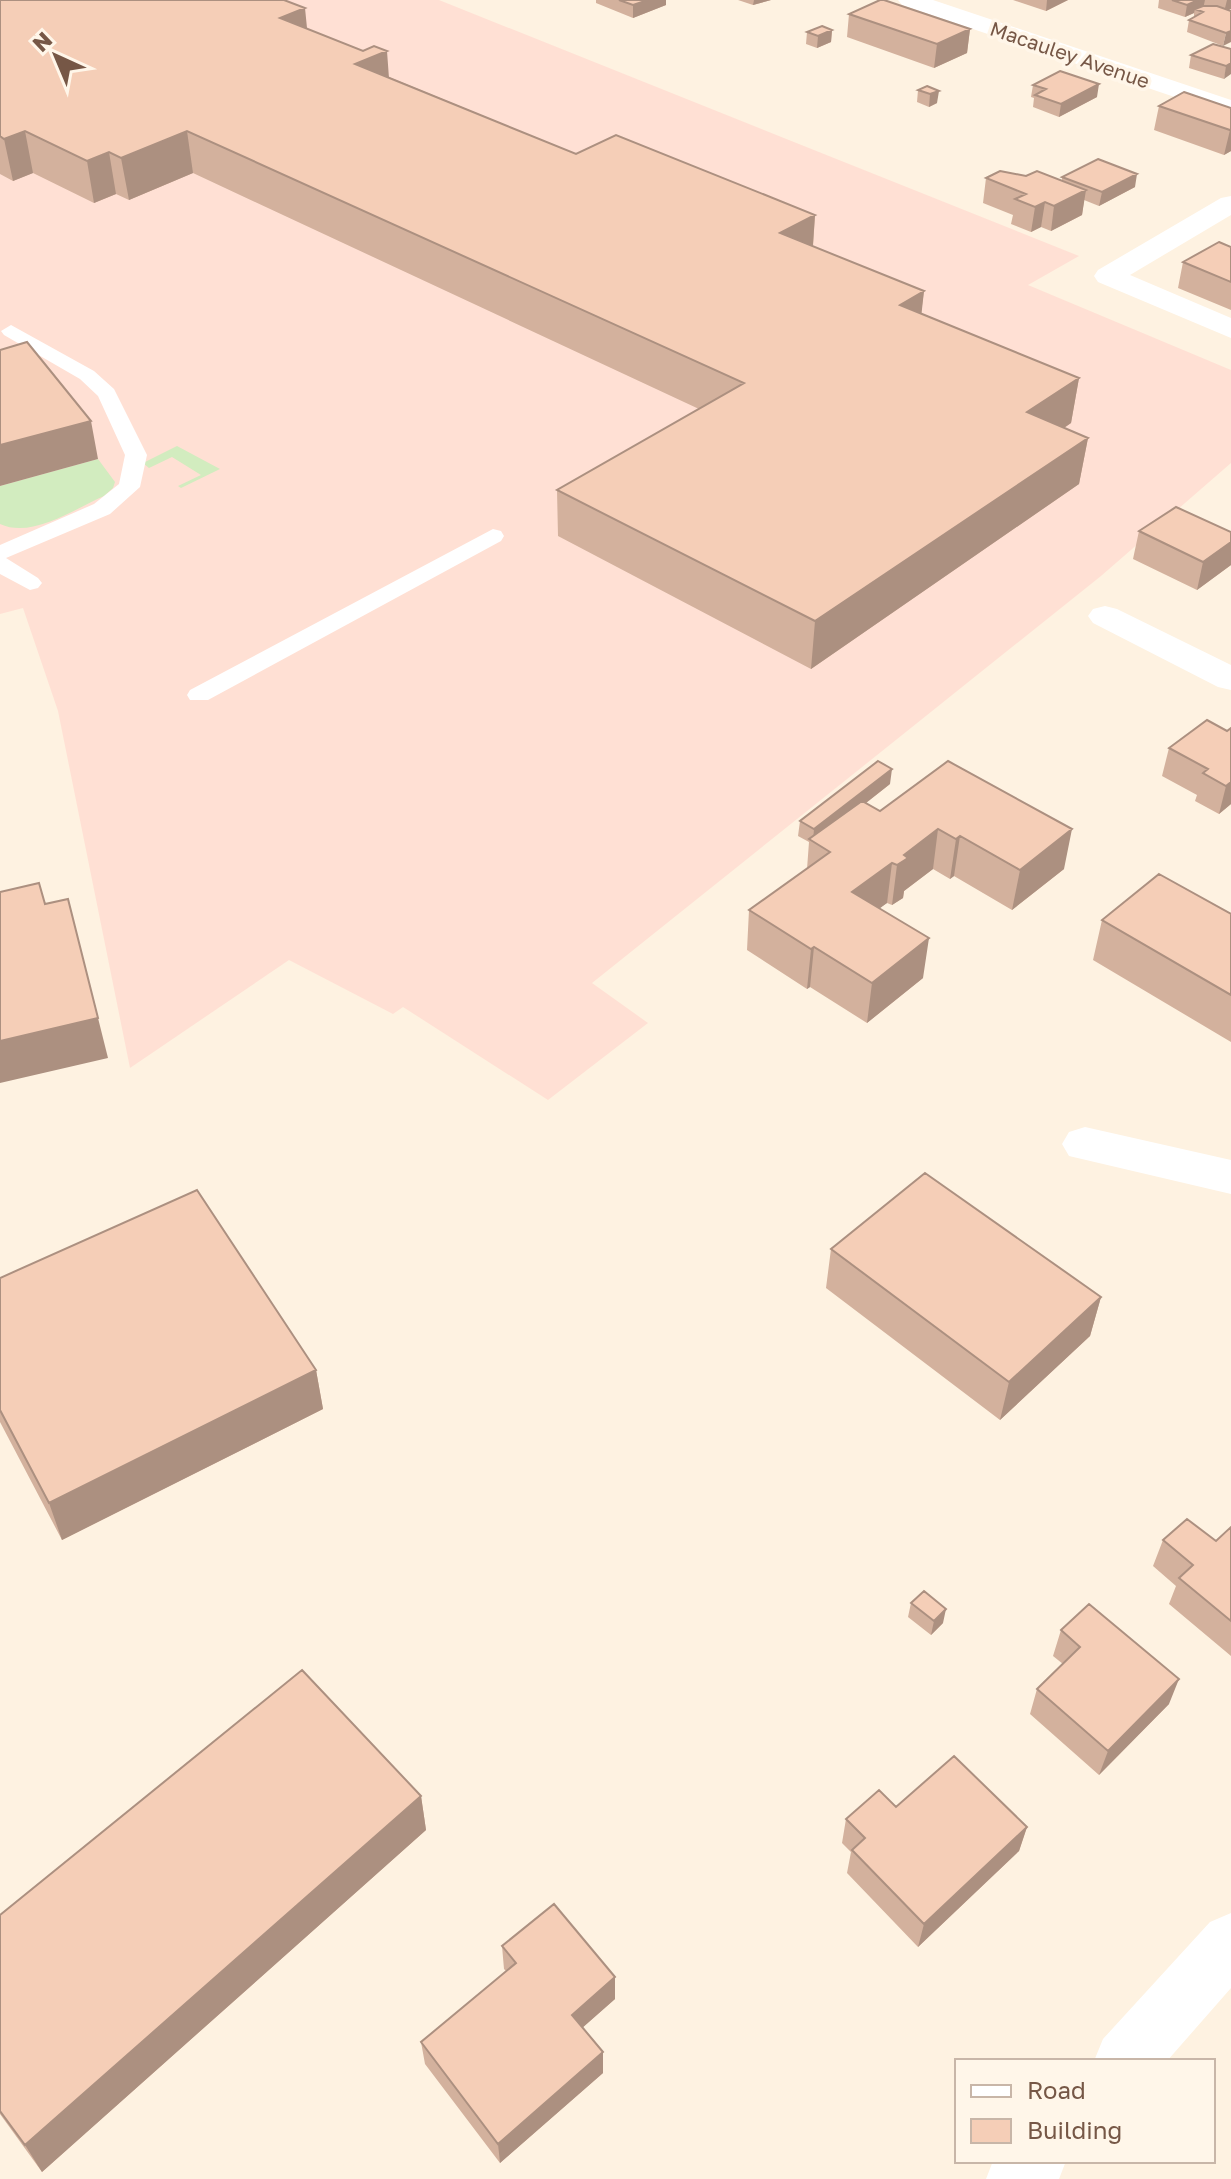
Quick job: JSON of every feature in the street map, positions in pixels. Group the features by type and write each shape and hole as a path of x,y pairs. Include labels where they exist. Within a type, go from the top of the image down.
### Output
{"street":[{"name":"Macauley Avenue","path":"910,0 1231,108"},
{"path":"1231,204 1108,276 1231,329"},
{"path":"1105,616 1231,679"},
{"path":"1085,1144 1231,1177"},
{"path":"1127,2059 1231,1943"},
{"path":"1018,2179 1032,2163"}],"lane":[{"path":"0,553 102,509 129,487 136,455 107,393 75,368 11,331"},
{"path":"45,375 75,368"},
{"path":"199,695 493,536"},
{"path":"0,564 30,583"}],"shaded area":[{"path":"0,0 439,0 1079,256 1028,285 1231,370 1231,463 1101,576 592,983 648,1023 548,1100 403,1007 393,1014 289,960 130,1068 58,711 23,608 0,614"}],"green space":[{"path":"177,446 220,469 181,488 178,486 201,475 172,457 149,468 143,463"},
{"path":"98,459 115,482 104,496 39,525 12,528 0,524 0,486"}],"building":[{"path":"0,0 284,0 305,8 280,18 363,51 374,46 387,51 355,64 576,154 616,135 815,215 780,233 924,291 900,305 1079,378 1027,412 1088,438 815,621 557,490 744,383 187,131 121,158 109,152 87,161 25,131 4,139 0,136"},
{"path":"619,0 648,0 633,5"},
{"path":"880,0 970,29 937,44 849,14"},
{"path":"1172,0 1198,0 1187,5"},
{"path":"1217,6 1231,11 1231,31 1226,33 1189,20 1203,12 1195,9"},
{"path":"822,26 832,30 818,36 807,32"},
{"path":"1213,44 1231,49 1231,63 1226,66 1191,55"},
{"path":"1060,71 1099,84 1061,104 1035,95 1046,89 1033,85"},
{"path":"927,86 939,91 930,94 918,90"},
{"path":"1184,92 1231,108 1231,129 1159,106"},
{"path":"1098,159 1137,174 1102,192 1062,177"},
{"path":"1000,171 1026,176 1037,171 1086,190 1054,206 1045,202 1035,207 1015,199 1026,194 986,178"},
{"path":"1219,242 1231,247 1231,282 1183,262"},
{"path":"27,342 91,421 0,445 0,350"},
{"path":"1176,507 1231,532 1231,542 1203,562 1139,531"},
{"path":"1207,720 1227,731 1231,728 1231,782 1226,786 1203,773 1208,769 1169,748"},
{"path":"878,761 892,769 814,829 800,821"},
{"path":"948,761 1072,829 1020,870 960,836 956,839 938,829 904,855 908,858 897,865 892,863 852,892 929,938 872,983 749,910 830,852 809,839 862,801 880,811"},
{"path":"1159,874 1231,914 1231,995 1102,920"},
{"path":"39,883 45,904 68,899 98,1018 0,1041 0,892"},
{"path":"925,1173 1101,1297 1009,1382 831,1249"},
{"path":"197,1190 316,1370 49,1503 0,1410 0,1278"},
{"path":"1187,1519 1216,1541 1231,1527 1231,1621 1179,1578 1193,1565 1163,1540"},
{"path":"924,1591 946,1609 934,1621 911,1603"},
{"path":"1089,1604 1179,1679 1108,1751 1037,1689 1080,1647 1061,1630"},
{"path":"302,1670 421,1796 25,2145 0,2111 0,1915"},
{"path":"954,1756 1027,1827 924,1924 852,1850 865,1838 846,1819 879,1790 896,1807"},
{"path":"554,1904 615,1977 572,2015 603,2052 498,2144 421,2042 516,1963 502,1946"}]}
